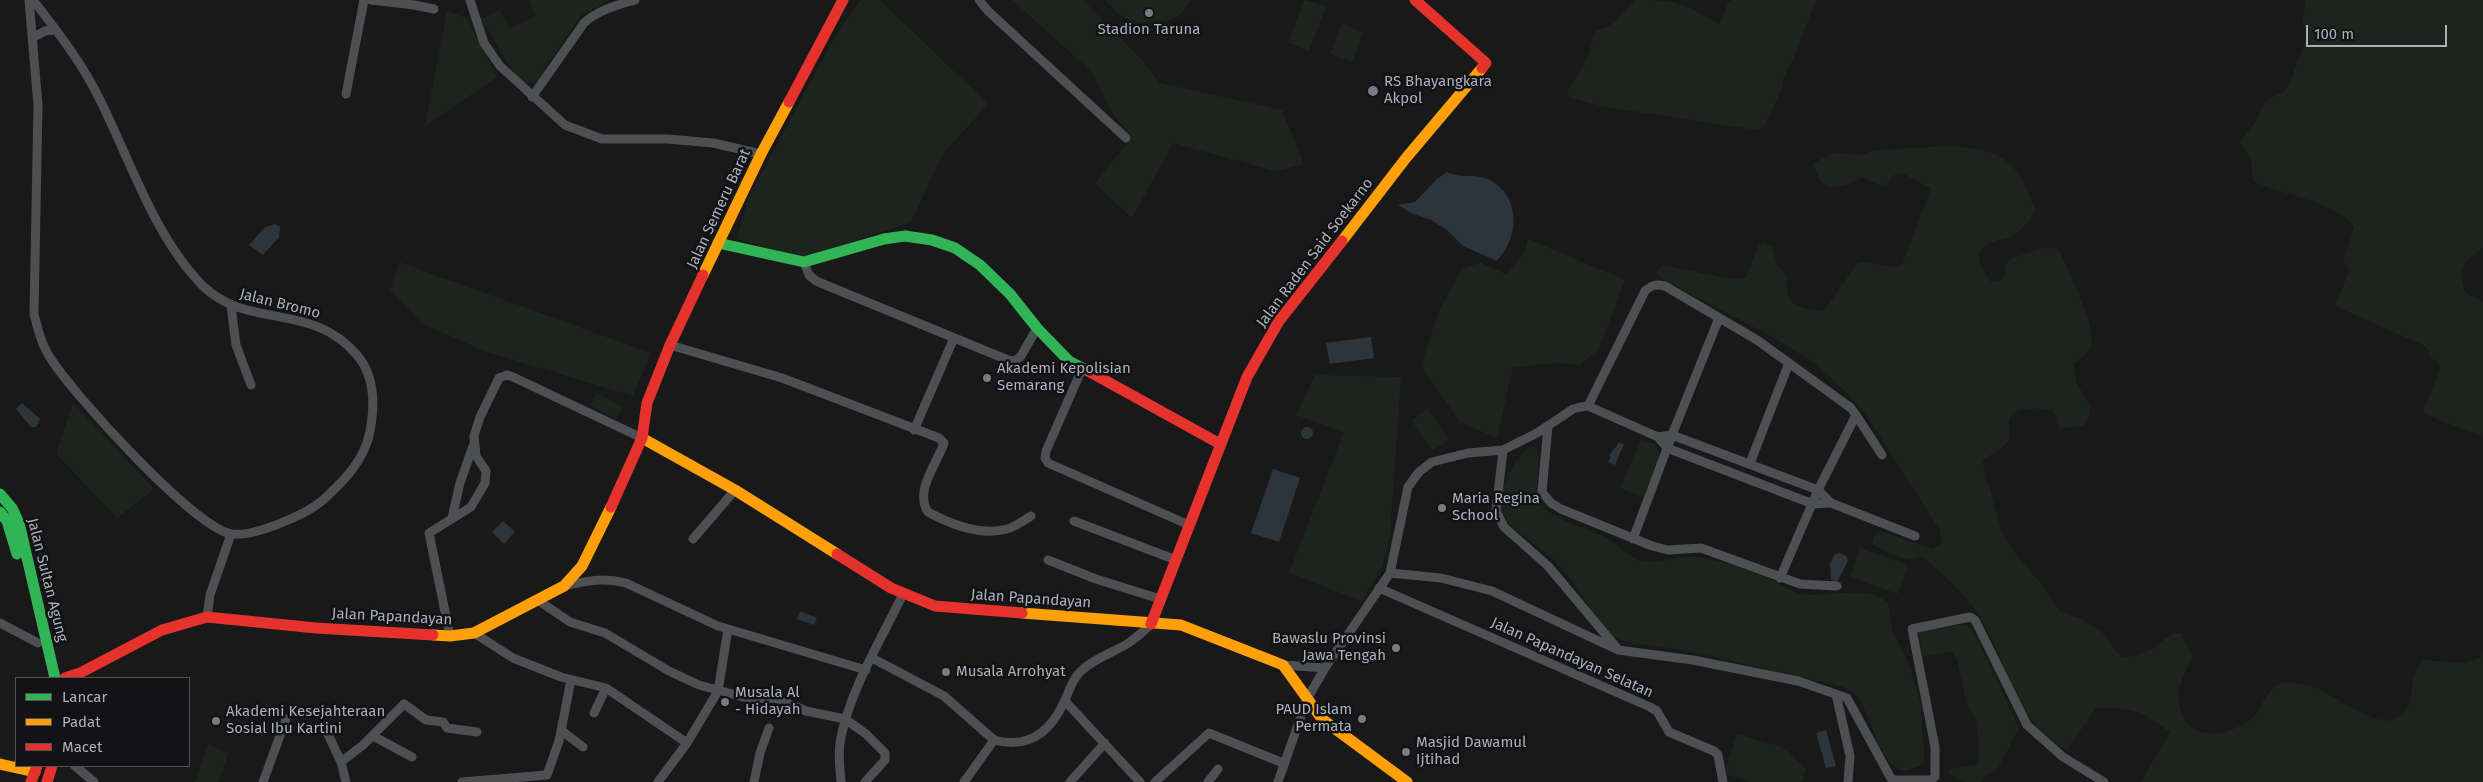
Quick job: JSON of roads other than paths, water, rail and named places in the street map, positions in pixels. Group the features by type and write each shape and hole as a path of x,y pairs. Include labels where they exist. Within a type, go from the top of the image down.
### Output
{"main road":[{"name":"Jalan Semeru Barat","path":"642,438 647,403 670,345 761,154 842,0"},
{"name":"Jalan Raden Said Soekarno","path":"1151,624 1188,525 1251,369 1279,322 1406,158 1486,63 1415,0"},
{"path":"718,243 804,262 884,239 905,236 932,240 955,248 980,265 1010,294 1037,328 1069,361 1220,444"},
{"name":"Jalan Papandayan","path":"69,677 80,674 162,630 207,617 308,628 450,636 474,633 539,601 564,586 582,566 625,479 642,438 736,490 903,594 935,606 1181,625 1284,665"},
{"name":"Jalan Sultan Agung","path":"0,494 12,508 19,523 55,677"},
{"name":"Jalan Sultan Agung","path":"0,512 7,521 15,543 44,677"},
{"name":"Jalan Papandayan","path":"91,677 108,659"},
{"path":"1284,665 1322,719 1407,782"},
{"path":"0,764 35,773"},
{"path":"47,782 52,767"}],"street":[{"name":"Jalan Bromo","path":"31,0 56,30 88,76 145,197 177,252 203,286 231,306 302,320 329,330 340,337 366,365 373,397 370,434 366,447 358,462 335,489 316,505 274,525 231,534 184,505 158,480 64,378 42,341 34,314 38,105 31,0"},
{"path":"346,94 364,0"},
{"path":"371,0 414,4 434,10"},
{"path":"470,0 476,25 491,54 500,66 565,125 602,139 668,139 712,143 761,154"},
{"path":"532,96 584,23 592,16 635,0"},
{"path":"979,0 988,12 1126,138"},
{"path":"34,37 45,31 56,30"},
{"path":"804,262 809,275 816,281 1015,361 1021,356 1037,328"},
{"path":"1588,406 1645,291 1651,286 1665,286 1757,340 1851,408 1882,455"},
{"path":"231,306 236,344 250,385"},
{"path":"1633,539 1719,318"},
{"path":"914,430 954,338"},
{"path":"670,345 782,378 939,438 944,443 924,491 924,506 928,512 947,522 984,531 1008,529 1031,516"},
{"path":"1744,478 1750,476 1754,471 1750,463 1789,363"},
{"path":"1082,369 1046,451 1045,458 1048,463 1188,525"},
{"name":"Jalan Papandayan","path":"473,446 480,417 499,378 503,376 513,377 642,438"},
{"path":"1278,782 1308,698 1325,668 1390,573 1408,486 1419,472 1432,462 1468,453 1503,450 1548,426 1573,409 1588,406 1658,437 1667,448 1813,504 1832,503"},
{"path":"1780,578 1818,490 1856,415"},
{"path":"1548,426 1542,492 1551,503 1561,509 1633,539 1668,550 1701,548 1800,584 1837,586"},
{"path":"1658,437 1672,435 1750,463 1818,490 1832,503 1915,536"},
{"path":"452,518 460,483 473,446"},
{"path":"450,636 428,534 441,523 470,507 487,477 473,446"},
{"path":"1503,450 1496,511 1504,527 1548,566 1618,650"},
{"path":"693,539 736,490"},
{"path":"1074,521 1176,560"},
{"path":"207,617 210,594 231,534"},
{"path":"1048,560 1096,579 1160,600"},
{"path":"1390,573 1441,578 1492,591 1618,650 1692,660 1798,681 1846,698 1893,781 1931,780 1935,777 1936,772 1934,747 1912,629 1970,617 1975,620 2027,725 2063,757 2104,782"},
{"path":"564,586 597,579 626,583 692,615 728,629 795,647 866,670"},
{"name":"Jalan Papandayan Selatan","path":"1379,588 1650,707 1657,711 1669,732 1714,750 1718,755 1723,782"},
{"path":"841,782 840,745 846,719 866,670 903,594"},
{"path":"539,601 570,622 605,633 669,670 718,691 751,699 775,698 806,711 846,719 866,734 885,753 885,760 865,782"},
{"path":"0,623 38,643"},
{"path":"872,658 944,696 994,740 1008,744 1025,742 1048,728 1065,702 1078,673 1089,664 1129,643 1151,624"},
{"path":"658,782 687,743 718,691 728,629"},
{"path":"474,633 513,658 571,680 606,688 687,743"},
{"path":"1284,665 1325,668"},
{"path":"462,782 547,775 562,731 571,680"},
{"path":"594,713 606,688"},
{"path":"1836,694 1850,756 1848,782"},
{"path":"1065,702 1140,782"},
{"path":"341,762 373,736 405,704 426,720 442,722 446,728 477,732"},
{"path":"263,782 286,719"},
{"path":"325,728 341,762 346,782"},
{"path":"754,782 760,753 769,728"},
{"path":"562,731 583,747"},
{"path":"1155,782 1209,733 1284,763"},
{"path":"373,736 412,756"},
{"path":"964,782 994,740"},
{"path":"1070,782 1105,743"},
{"path":"76,767 94,782"},
{"path":"1208,782 1218,769"}],"place":[{"name":"Stadion Taruna","path":"1149,13"},
{"name":"RS Bhayangkara Akpol","path":"1373,91"},
{"name":"Akademi Kepolisian Semarang","path":"987,378"},
{"name":"Maria Regina School","path":"1442,508"},
{"name":"Bawaslu Provinsi Jawa Tengah","path":"1396,648"},
{"name":"Musala Arrohyat","path":"946,672"},
{"name":"Musala Al - Hidayah","path":"725,702"},
{"name":"PAUD Islam Permata","path":"1362,719"},
{"name":"Akademi Kesejahteraan Sosial Ibu Kartini","path":"216,721"},
{"name":"Masjid Dawamul Ijtihad","path":"1406,752"}]}
